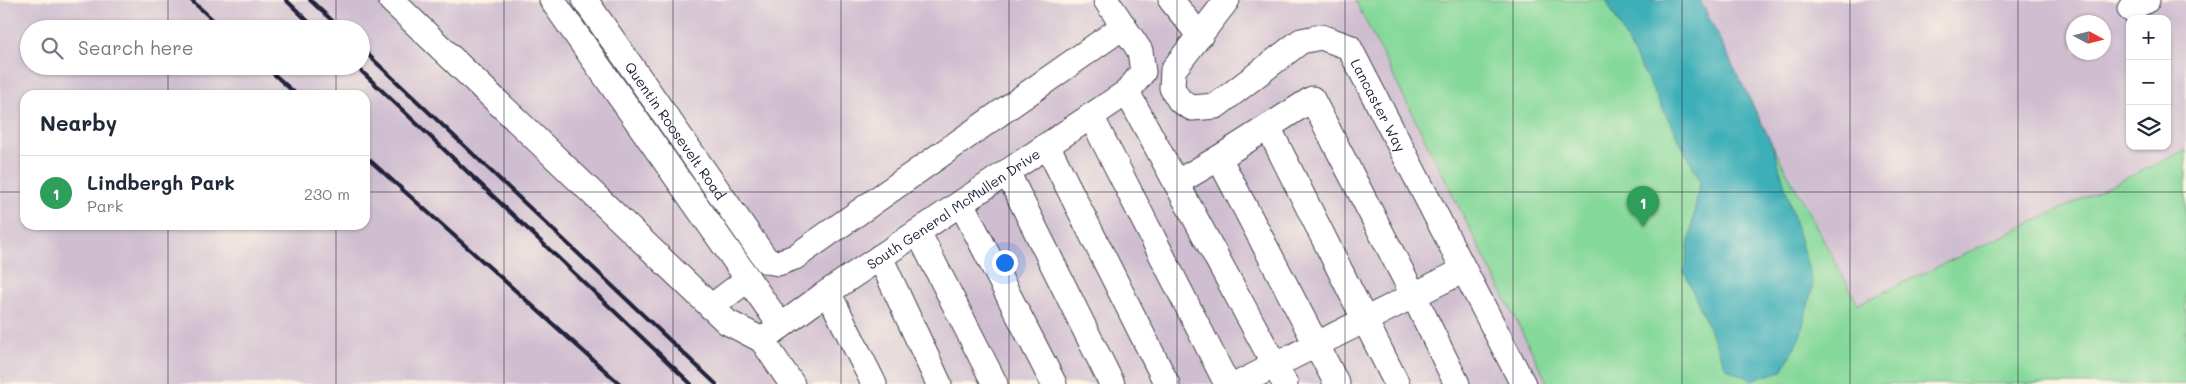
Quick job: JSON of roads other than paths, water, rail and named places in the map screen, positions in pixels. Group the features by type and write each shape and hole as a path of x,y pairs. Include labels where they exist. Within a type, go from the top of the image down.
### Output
{"street":[{"path":"390,0 727,322 771,333"},
{"path":"552,0 748,279 792,384"},
{"name":"Quentin Roosevelt Road","path":"585,0 767,261 778,263 795,257 1124,26"},
{"path":"1106,0 1124,26"},
{"path":"1170,0 1200,36 1227,0"},
{"name":"South General McMullen Drive","path":"771,333 828,292 1127,92 1143,72 1140,51 1124,26"},
{"name":"Lancaster Way","path":"1200,36 1173,70 1172,88 1180,102 1192,108 1216,106 1302,41 1321,37 1349,47 1523,384"},
{"path":"1127,92 1281,374"},
{"path":"1176,183 1220,158 1312,99 1414,296 1457,384"},
{"path":"1091,116 1227,384"},
{"path":"1268,127 1397,384"},
{"path":"1047,146 1167,384"},
{"path":"1220,158 1337,384"},
{"path":"1007,172 1112,384"},
{"path":"961,202 1054,384"},
{"path":"918,232 995,384"},
{"path":"880,257 939,384"},
{"path":"1238,384 1281,374 1316,345 1464,270"},
{"path":"711,307 748,279"},
{"path":"828,292 874,384"}],"water":[{"path":"1606,0 1700,0 1774,148 1813,285 1800,337 1782,371 1751,380 1726,368 1684,271 1700,180"}],"railway":[{"path":"191,0 213,20"},
{"path":"286,0 307,20"},
{"path":"310,0 331,20"},
{"path":"370,57 716,384"},
{"path":"275,75 291,90"},
{"path":"365,75 691,384"},
{"path":"370,160 620,384"}],"place":[{"name":"Lindbergh Park","path":"1643,227"}]}
